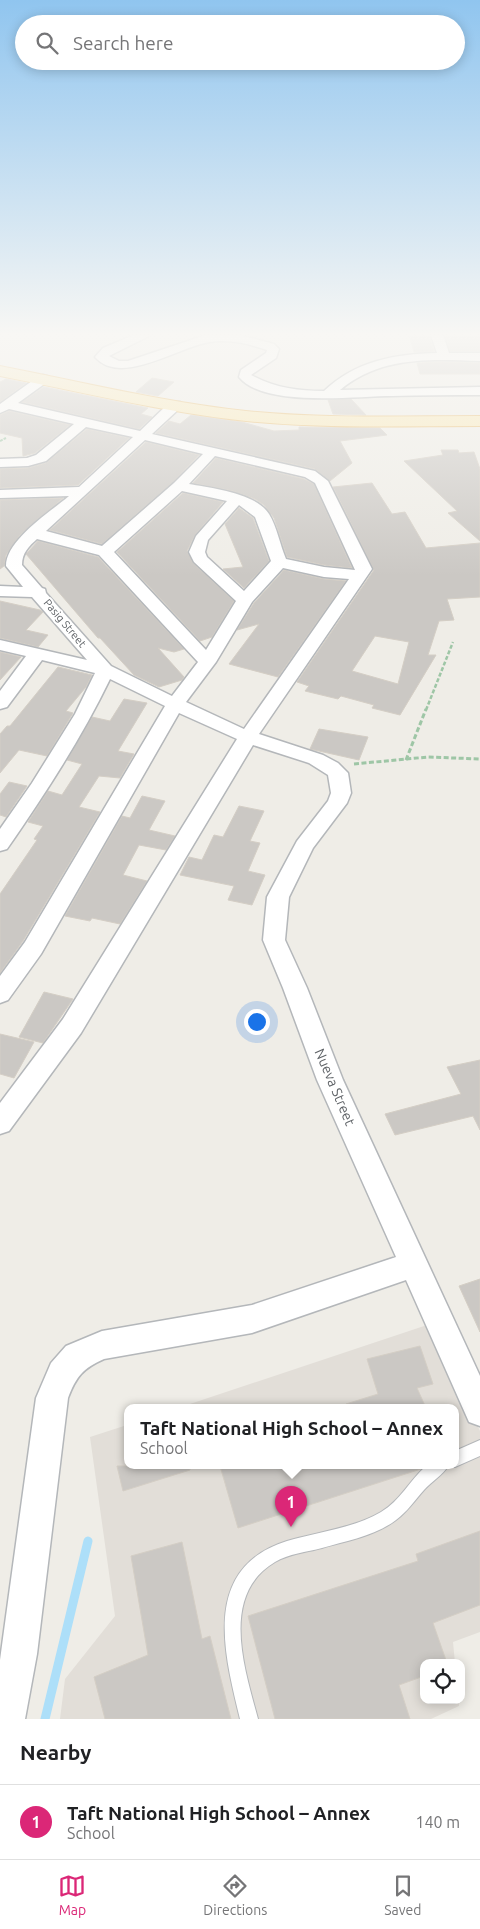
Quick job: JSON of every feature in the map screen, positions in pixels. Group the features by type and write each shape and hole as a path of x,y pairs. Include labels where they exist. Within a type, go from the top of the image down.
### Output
{"main road":[{"path":"240,415 296,420 480,421"}],"street":[{"path":"0,1123 72,1026 248,737 363,572 364,565 321,481 317,477 302,471 48,415"},
{"name":"Pasig Street","path":"164,415 83,491 21,545 14,560 18,571 39,592 105,670 248,737 316,759 331,767"},
{"path":"0,463 28,462 41,458 84,422"},
{"path":"105,552 179,486 213,451"},
{"path":"179,486 237,499 258,509 262,515 279,562"},
{"path":"0,494 83,491"},
{"path":"237,499 201,539 197,552 200,559 245,600"},
{"path":"34,533 105,552 207,662"},
{"path":"279,562 324,572 360,575"},
{"path":"0,994 33,948 175,704 207,662 245,600 279,562"},
{"path":"0,590 39,592"},
{"path":"0,645 105,670 75,730 41,785 0,844"},
{"path":"0,703 38,653"},
{"name":"Nueva Street","path":"331,767 338,773 341,793 337,803 304,846 278,897 274,940 295,988 330,1080 480,1411"},
{"path":"7,1719 21,1645 52,1398 62,1373 77,1356 102,1344 252,1319 415,1264"}],"lane":[{"path":"459,1458 480,1448"},
{"path":"248,1719 234,1658 232,1626 237,1595 250,1573 269,1556 352,1531 388,1517 407,1502 423,1481 437,1469"}],"path":[{"path":"0,441 6,438"},
{"path":"406,760 453,642"},
{"path":"331,767 428,757 480,759"}],"shaded area":[{"path":"430,1324 480,1431 480,1632 453,1642 455,1659 420,1659 420,1704 459,1704 459,1706 431,1719 60,1719 65,1679 115,1616 90,1437 124,1426 124,1469 459,1469 459,1404 190,1404"}],"building":[{"path":"0,415 27,415 70,425 35,453 23,456 22,438 0,433"},
{"path":"79,415 145,415 152,417 139,429"},
{"path":"193,415 242,422 274,431 299,430 299,427 380,428 387,435 340,441 352,463 330,481 315,469 156,433 169,421 180,424"},
{"path":"87,429 129,438 78,485 0,488 0,469 28,468 46,463"},
{"path":"146,442 199,455 173,482 102,544 50,530"},
{"path":"441,450 458,450 459,453 474,452 480,469 480,541 448,513 457,511 404,461 443,455"},
{"path":"216,458 304,479 314,484 352,568 324,565 287,557 274,518 264,505 255,499 233,491 193,483"},
{"path":"372,483 392,514 405,512 426,548 480,543 480,597 447,599 454,620 439,621 428,655 436,655 400,715 372,708 374,705 341,696 338,699 305,691 309,686 297,682 374,570 333,487","holes":["375,636 409,642 398,684 352,671"]},
{"path":"183,493 223,502 195,535 187,551 193,563 234,601 212,637 200,641 117,552"},
{"path":"63,498 20,535 6,555 4,566 0,569 0,500"},
{"path":"239,508 253,518 269,561 244,588 223,569 243,567 225,524"},
{"path":"38,541 98,557 184,649 174,652 158,648 184,677 182,680 159,687 134,675 98,638 26,554"},
{"path":"284,570 324,579 346,581 278,677 229,664 259,624 237,630 254,603"},
{"path":"0,601 43,612 26,630 48,635 38,647 0,638"},
{"path":"0,652 21,657 0,680"},
{"path":"58,667 92,675 86,687 66,711 73,713 47,756 19,750 0,773 0,734 7,726 10,726"},
{"path":"124,699 147,703 118,751 134,754 120,778 99,776 79,807 100,812 23,941 0,973 0,894 37,840 34,839 43,826 28,822 48,791 62,795 82,764 67,760 92,717 110,721"},
{"path":"319,729 368,737 359,760 310,749"},
{"path":"9,782 27,786 6,817 0,815 0,794"},
{"path":"142,796 165,801 149,830 175,836 166,850 139,845 123,875 147,881 120,924 92,918 90,921 65,916 122,816 130,818"},
{"path":"239,806 264,811 250,841 260,843 248,871 265,875 252,905 228,900 234,886 180,875 189,857 202,860 214,835 223,837"},
{"path":"44,992 73,999 43,1043 19,1037"},
{"path":"0,1034 34,1042 14,1078 0,1074"},
{"path":"480,1060 480,1130 473,1116 395,1135 385,1114 461,1094 447,1067"},
{"path":"480,1279 480,1332 459,1286"},
{"path":"420,1346 433,1384 417,1388 424,1404 346,1404 378,1394 367,1359"},
{"path":"117,1466 124,1466 124,1469 190,1469 190,1470 123,1491"},
{"path":"221,1469 421,1469 238,1528"},
{"path":"480,1531 480,1605 433,1623 446,1659 420,1659 420,1677 399,1685 410,1719 275,1719 248,1616 418,1561 416,1554"},
{"path":"182,1542 202,1639 210,1636 231,1719 105,1719 94,1677 148,1655 131,1556"}],"waterway":[{"path":"45,1719 88,1541"}],"place":[{"name":"Taft National High School – Annex","path":"291,1527"}]}
